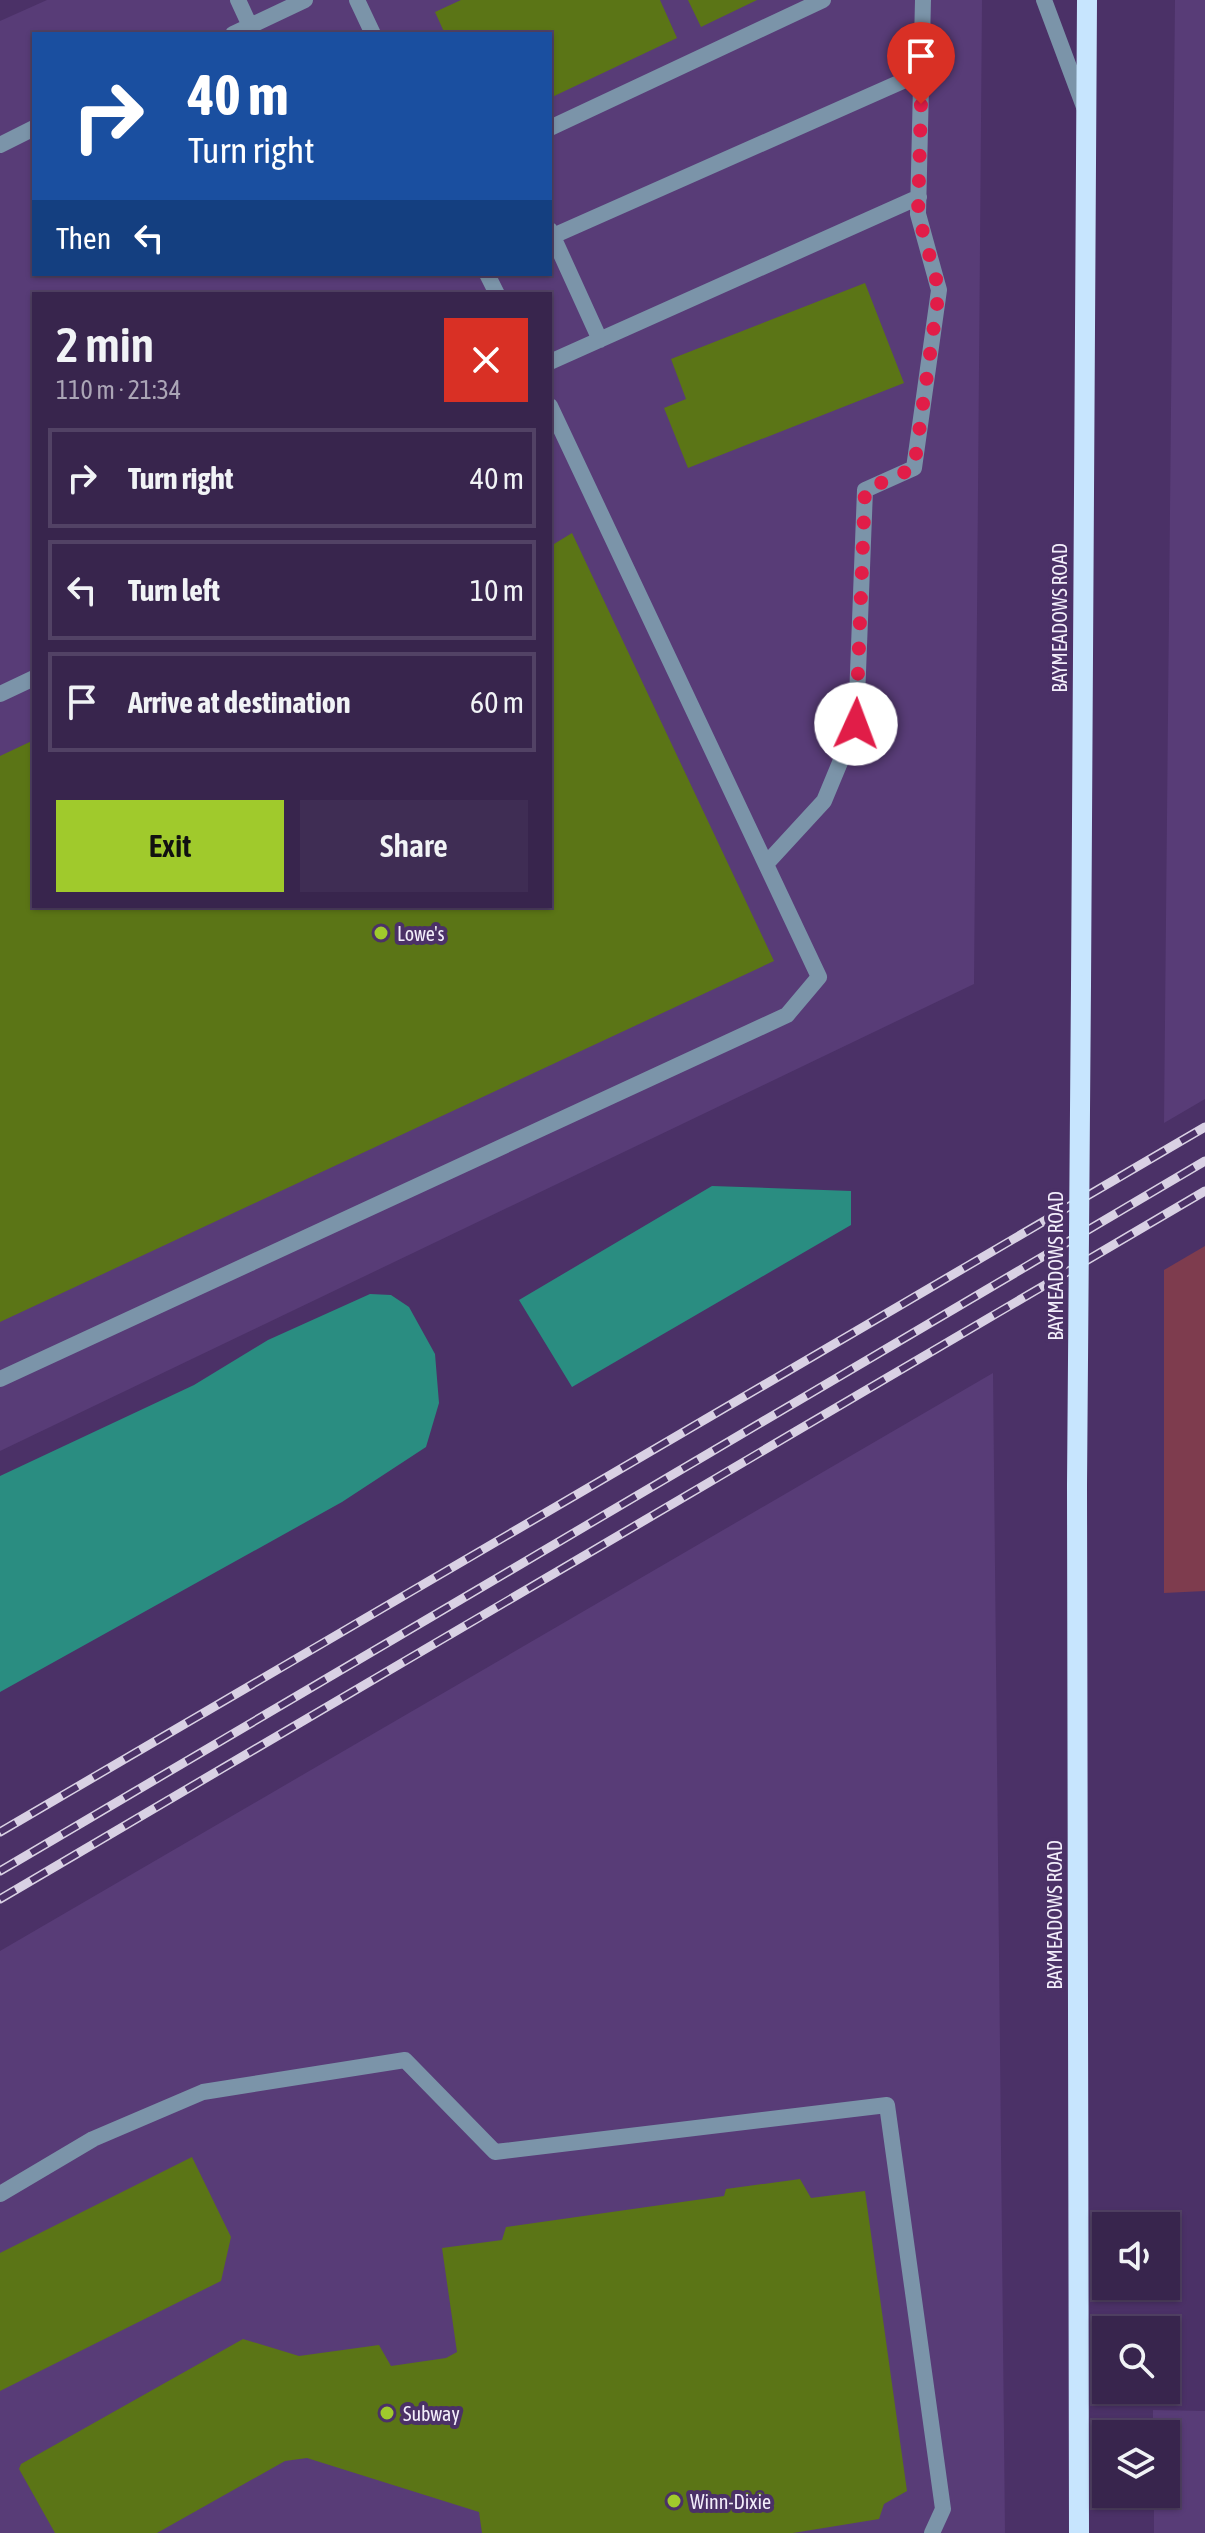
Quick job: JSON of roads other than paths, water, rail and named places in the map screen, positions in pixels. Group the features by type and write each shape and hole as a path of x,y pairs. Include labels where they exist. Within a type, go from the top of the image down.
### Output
{"main road":[{"name":"BAYMEADOWS ROAD","path":"1079,2533 1077,1486 1087,0"}],"lane":[{"path":"238,0 250,26"},
{"path":"237,32 305,0"},
{"path":"357,0 372,32"},
{"path":"552,127 823,0"},
{"path":"766,864 824,801 856,724 865,490 914,468 939,290 918,214 923,0"},
{"path":"1044,0 1086,113"},
{"path":"552,233 921,73"},
{"path":"0,145 32,129"},
{"path":"552,361 919,197"},
{"path":"552,235 600,340"},
{"path":"0,1379 787,1015 819,977 552,410"},
{"path":"0,694 32,679"},
{"path":"0,2194 93,2139 203,2092 405,2060 495,2152 887,2105 943,2509 932,2533"}],"railway":[{"path":"0,1832 1205,1127"},
{"path":"0,1871 1205,1161"},
{"path":"0,1899 1205,1191"}],"place":[{"name":"Lowe's","path":"381,933"},
{"name":"Subway","path":"387,2413"},
{"name":"Winn-Dixie","path":"674,2501"}]}
